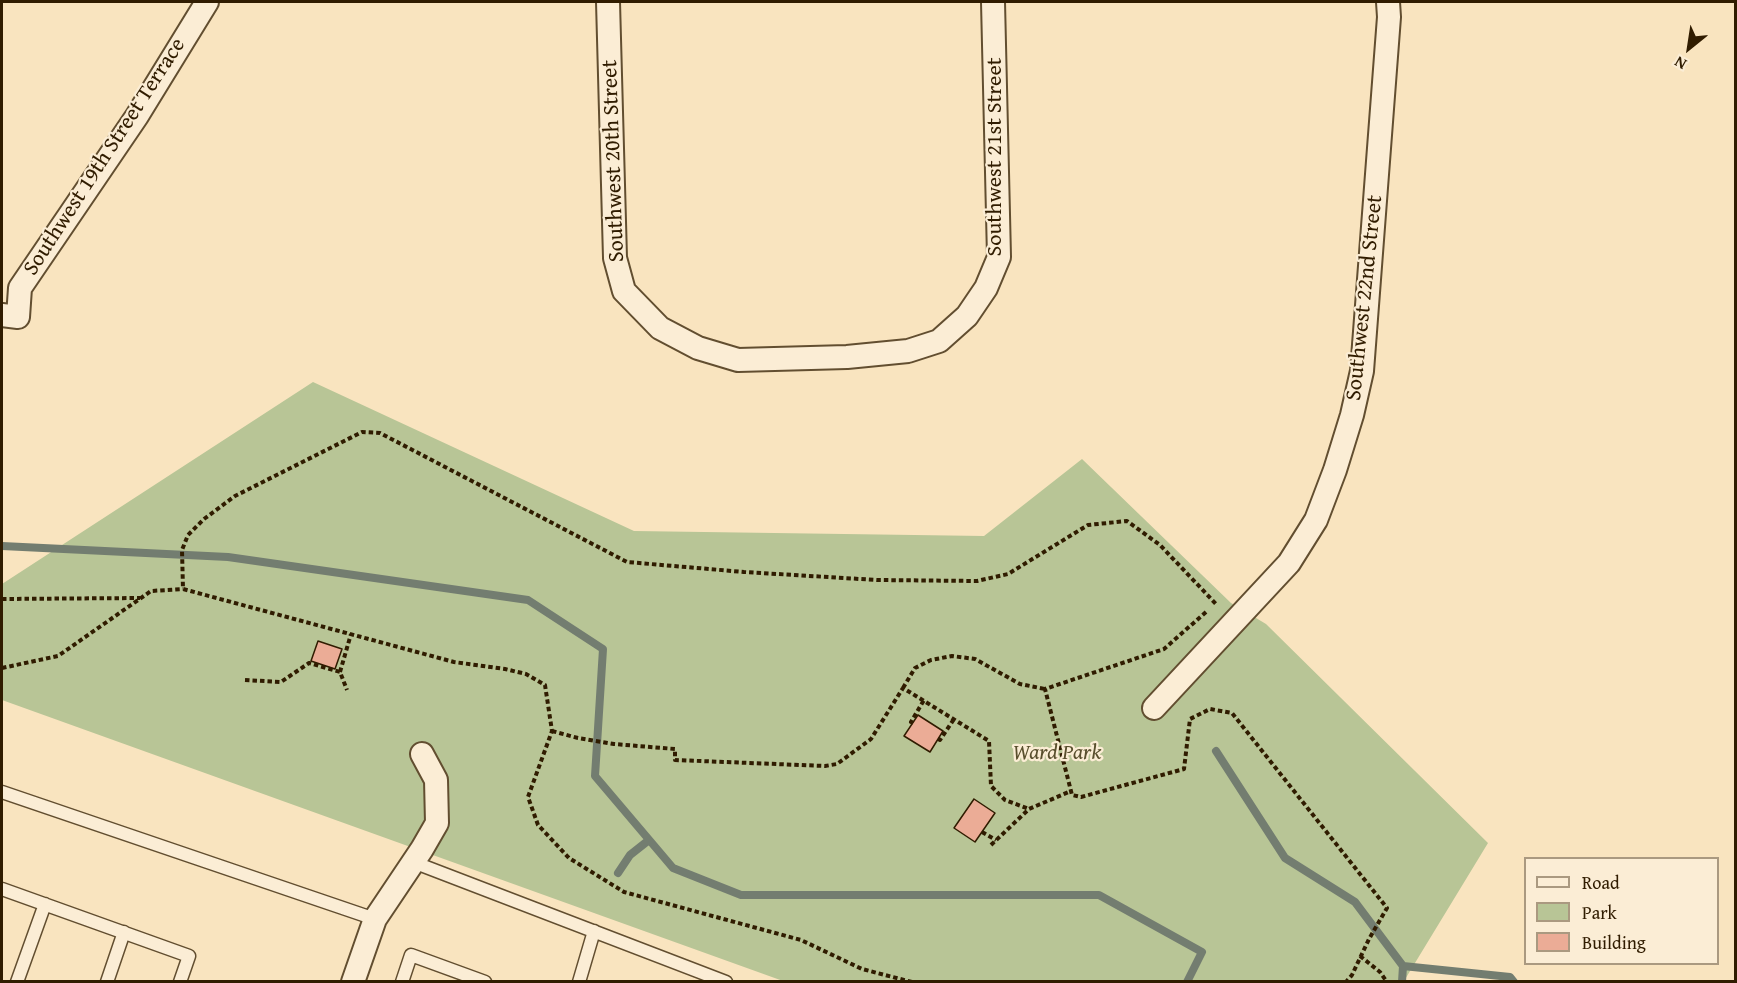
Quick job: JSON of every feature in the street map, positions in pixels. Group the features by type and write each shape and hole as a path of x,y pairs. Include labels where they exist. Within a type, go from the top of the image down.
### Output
{"street":[{"name":"Southwest 19th Street Terrace","path":"10,316 20,288 137,116 207,2"},
{"name":"Southwest 20th Street","path":"608,2 615,258 624,291 660,328 698,348 738,360"},
{"name":"Southwest 21st Street","path":"738,360 847,357 908,351 939,341 967,316 986,288 999,257 993,2"},
{"name":"Southwest 22nd Street","path":"1154,708 1289,563 1316,520 1335,471 1352,415 1363,359 1389,17 1388,2"},
{"path":"353,981 375,919 437,823 436,780 422,754"}],"lane":[{"path":"2,792 375,919"},
{"path":"413,862 726,981"},
{"path":"2,888 189,956 180,981"},
{"path":"17,981 45,904"},
{"path":"579,981 594,931"},
{"path":"107,981 124,932"},
{"path":"402,981 411,955 485,981"}],"path":[{"path":"183,589 182,550 188,535 204,519 235,496 362,432 380,433 627,562 877,580 977,581 1008,574 1088,525 1127,521 1160,545 1216,604 1238,620"},
{"path":"2,668 58,656 151,591 183,589 454,662 526,674 545,685 552,731 528,797 538,825 569,858 624,892 801,940 862,969 912,981"},
{"path":"2,599 140,598"},
{"path":"552,731 614,744 675,749 675,760 825,766 837,764 871,739 915,668 931,660 952,656 975,659 1020,684 1045,689 1164,649 1216,604"},
{"path":"347,690 340,672 351,634"},
{"path":"246,680 281,682 309,663 340,672"},
{"path":"903,688 989,741 991,786 1005,800 1029,809"},
{"path":"1045,689 1072,795 1082,797 1184,769 1190,719 1210,709 1232,713 1387,908 1368,939 1352,975 1346,981"},
{"path":"913,723 911,722 924,700"},
{"path":"938,739 940,740 954,719"},
{"path":"991,845 1029,809 1071,791"},
{"path":"982,832 996,840"},
{"path":"1360,956 1380,972 1387,981"}],"green space":[{"name":"Ward Park","path":"313,382 634,531 984,536 1082,459 1231,603 1266,624 1488,843 1404,981 783,981 2,700 2,584"}],"building":[{"path":"318,641 342,649 335,669 311,661"},
{"path":"918,715 943,731 930,752 904,736"},
{"path":"974,799 995,813 975,842 954,828"}],"waterway":[{"path":"2,546 228,557 528,600 603,649 595,776 673,868 741,895 1099,895 1202,952 1187,982"},
{"path":"1216,751 1285,858 1355,902 1403,966"},
{"path":"618,873 630,855 649,840"},
{"path":"1402,982 1403,966 1510,977 1514,982"}]}
